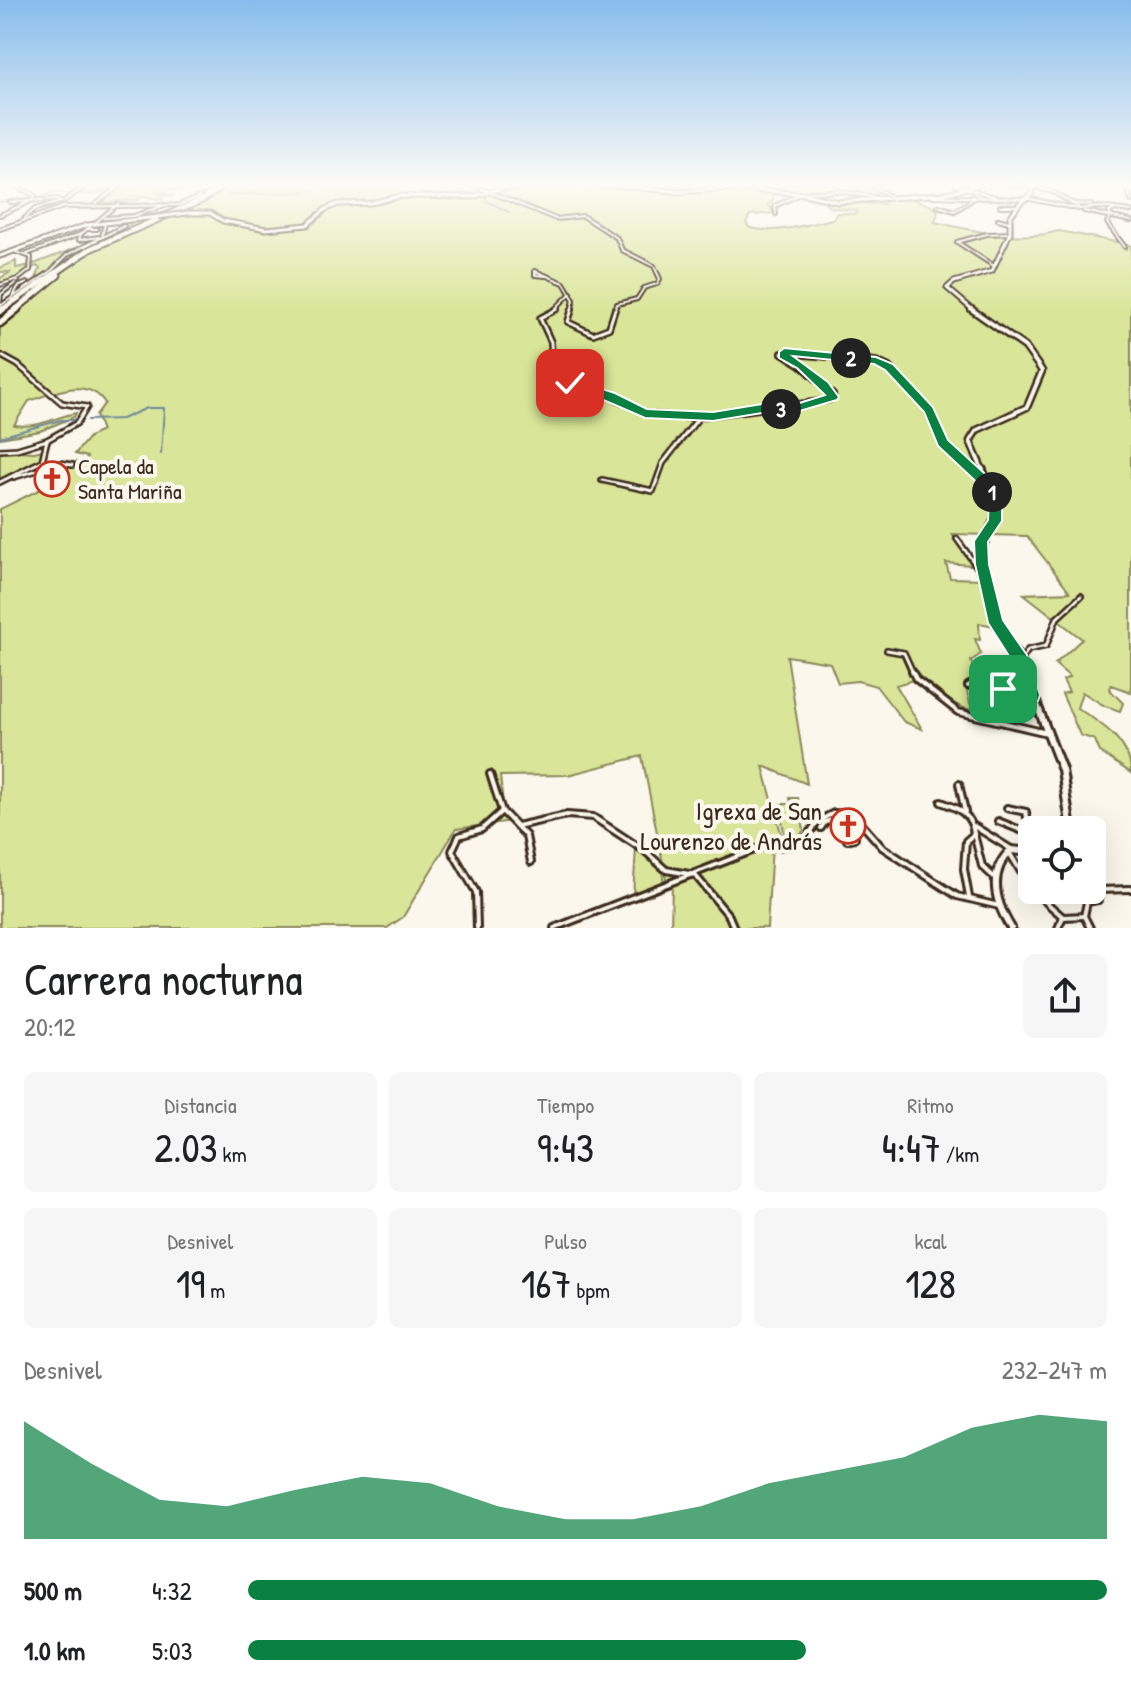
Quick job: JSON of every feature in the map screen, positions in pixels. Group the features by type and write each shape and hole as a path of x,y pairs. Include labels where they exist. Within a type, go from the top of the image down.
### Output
{"highway":[{"path":"0,307 103,239 133,227"},
{"path":"0,320 103,239"}],"street":[{"path":"0,256 85,227"},
{"path":"27,254 81,234 90,227"},
{"path":"102,227 103,239"},
{"path":"0,307 50,272 67,255 122,227"},
{"path":"249,227 293,227"},
{"path":"549,276 560,279 571,293 574,303 568,322 587,333 602,333 609,328 617,304 637,299 644,288 657,284 660,275 654,266 622,250 617,238 600,227"},
{"path":"1009,227 1010,233 990,272 951,283 947,290 1025,347 1039,362 1043,374 1027,407 977,430 970,437 971,447 997,510 995,521 981,541 985,578 996,623 1021,661 1062,770 1069,816"},
{"path":"1110,227 1125,247"},
{"path":"87,229 97,229"},
{"path":"994,266 957,242 987,234 1010,233"},
{"path":"81,234 79,240 103,239"},
{"path":"0,307 0,294 31,268 32,259 16,251"},
{"path":"0,285 20,278"},
{"path":"12,299 18,287 27,283"},
{"path":"571,293 559,308 540,318 551,342 549,361 565,380 582,390 610,396 645,413 699,417 762,408 793,409 833,397 801,365 783,356 784,352 876,361 889,367 925,405 943,443 989,486"},
{"path":"0,355 18,365 62,403 87,407 86,417 47,440 17,449 0,450"},
{"path":"602,480 653,491 663,463 699,417"},
{"path":"0,482 42,461 47,440"},
{"path":"12,477 61,463 72,465"},
{"path":"957,539 985,578"},
{"path":"1021,661 1028,650 1046,646 1051,624 1081,596"},
{"path":"887,650 904,653 916,679 958,712 1047,733"},
{"path":"968,686 981,679 996,687 1032,695"},
{"path":"490,774 502,811 528,841 531,862"},
{"path":"959,784 965,812 974,826 982,866 995,878"},
{"path":"941,802 965,812"},
{"path":"1007,808 1026,812 1027,816"},
{"path":"477,928 476,892 452,851 459,836 493,823 502,811"},
{"path":"517,826 567,815 593,817 645,851 666,870 695,875 729,916 734,928"},
{"path":"842,816 845,839 851,841 855,838 854,817"},
{"path":"821,828 825,822 842,816"},
{"path":"554,928 762,847 794,846 807,837 818,821 842,816 854,817 882,847 957,896 999,906"},
{"path":"998,821 1018,831"},
{"path":"974,826 986,831 1010,850 1018,865"},
{"path":"969,897 964,862 966,841 974,834"},
{"path":"1010,850 1018,851"},
{"path":"1010,850 1000,860 995,878 999,906 1011,928"},
{"path":"1106,888 1131,889"},
{"path":"1048,904 1063,917 1084,916"},
{"path":"1087,904 1084,916 1090,928"},
{"path":"1058,928 1063,917"}],"green space":[{"path":"126,227 749,227 771,230 959,227 1029,236 1059,231 1131,246 1131,692 1111,685 1110,690 1123,703 1120,711 1082,692 1077,708 1113,734 1126,752 1131,773 1100,752 1095,740 1080,735 1062,694 1069,692 1063,680 1070,677 1055,664 1082,639 1024,594 1070,592 1027,536 952,534 972,565 946,563 950,578 982,579 994,626 979,623 980,640 975,639 981,654 971,661 976,677 965,684 972,710 954,703 928,683 912,676 913,680 896,685 922,729 904,722 876,686 858,681 838,683 830,663 787,656 807,784 763,766 785,848 772,846 767,928 671,928 672,883 666,879 642,756 568,775 500,776 505,822 456,829 403,917 387,928 0,928 0,509 59,480 54,468 62,462 85,462 87,457 75,454 89,437 102,431 96,415 105,403 98,395 80,388 49,394 29,401 14,425 38,424 76,413 74,417 40,431 0,438 0,305 36,279 40,268 36,266 0,284 0,278 11,272 0,272 0,268 16,261 16,268 31,265"},
{"path":"0,450 43,450 44,458 0,482"},
{"path":"790,798 798,798 804,830 798,838 785,838 779,804 791,804"},
{"path":"636,848 662,872 665,887 633,896"}],"waterway":[{"path":"88,420 122,419 147,408 164,408 161,454"},
{"path":"0,437 61,420 77,420"}],"place":[{"name":"Capela da Santa Mariña","path":"52,479"},
{"name":"Igrexa de San Lourenzo de András","path":"848,826"}],"route":[{"path":"570,383 582,390 603,393 645,413 713,417 762,408 793,409 819,404 833,397 801,365 783,356 784,352 876,361 889,367 929,410 943,443 989,486 995,499 995,521 981,541 982,564 996,623 1021,661 1032,695 1003,689"}]}
